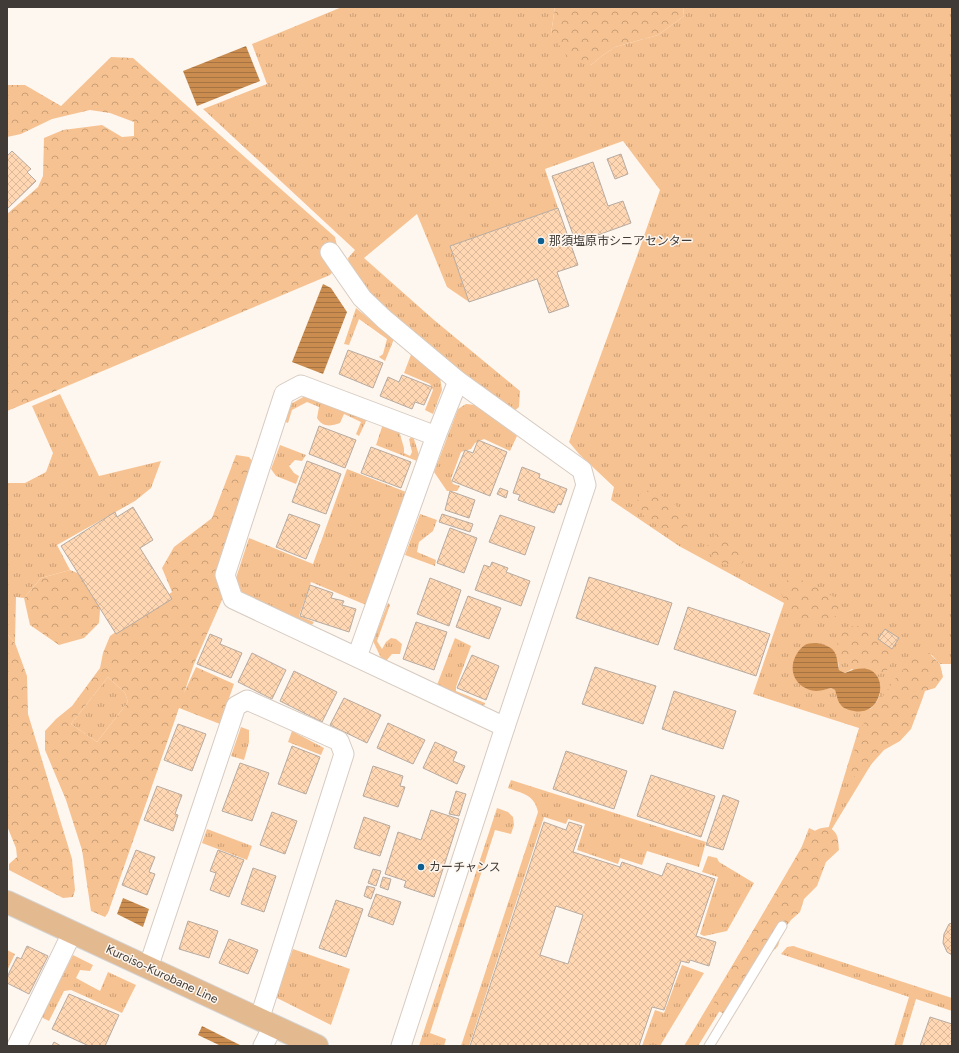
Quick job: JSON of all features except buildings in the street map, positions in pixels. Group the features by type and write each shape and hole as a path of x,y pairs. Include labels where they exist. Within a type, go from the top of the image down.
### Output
{"main road":[{"name":"Kuroiso-Kurobane Line","path":"7,902 317,1046"}],"street":[{"path":"330,252 362,298 384,319 458,381 582,470 586,485 401,1046"},
{"path":"357,657 436,436 458,381"},
{"path":"436,436 301,385 284,394 225,575 233,599 505,727"},
{"path":"148,968 236,706 247,700 339,741 344,754 266,1023 263,1046"},
{"path":"17,1046 72,933"}],"lane":[{"path":"709,1046 782,926"}],"green space":[{"path":"342,7 555,7 551,34 591,65 615,47 658,35 684,16 683,7 952,7 952,664 940,664 931,654 923,679 698,1046 684,1046 799,854 809,828 826,836 859,728 753,694 784,603 679,546 611,500 614,487 579,454 569,442 660,190 623,141 545,169 558,208 450,246 469,302 447,287 417,214 364,258 434,320 520,391 519,407 513,412 467,379 371,296 349,265 348,258 355,250 203,109 267,84 252,44","holes":["838,661 839,670 845,673 852,669 880,694 877,701 870,709 837,698 835,690 831,688 817,691"]},
{"path":"555,7 683,7 684,16 658,35 615,47 591,65 568,57 551,34"},
{"path":"111,57 133,58 335,237 338,250 338,266 330,275 7,411 7,214 38,187 43,176 44,138 63,130 102,125 122,137 134,136 134,122 110,113 90,110 52,119 21,134 7,137 7,85 25,85 61,106"},
{"path":"356,308 394,339 385,361 379,357 383,354 387,339 359,319 349,345 344,344"},
{"path":"412,352 440,377 442,390 433,414 425,410 433,390 430,384 404,373"},
{"path":"60,394 99,476 161,461 151,488 135,501 57,545 70,570 41,578 24,598 16,597 15,643 7,634 7,483 25,483 46,472 53,453 32,406"},
{"path":"305,396 367,419 359,436 356,434 361,422 344,414 340,423 325,425 317,418 319,407 307,402 292,410 288,423 283,421 289,405"},
{"path":"466,404 476,405 517,436 510,451 484,439 475,443 471,449 461,452 451,479 453,484 460,486 457,491 447,491 434,472 458,409"},
{"path":"383,424 399,431 404,453 410,456 412,452 409,439 413,436 419,455 417,461 376,445"},
{"path":"280,445 306,455 302,461 295,460 289,466 294,473 299,476 296,484 276,476 271,469"},
{"path":"236,455 249,457 256,466 221,573 222,600 194,664 184,693 196,667 234,684 220,724 179,708 108,913 105,917 91,911 82,850 66,800 45,750 45,731 56,719 72,706 100,668 103,653 110,636 172,592 162,568 174,547 212,518","holes":["108,677 125,693 128,702 97,742 71,724"]},
{"path":"347,469 406,492 366,605 311,582 299,616 314,622 312,625 242,593 236,578 249,538 313,564"},
{"path":"652,490 677,506 689,519 686,533 678,534 663,529 643,515 637,502 641,492"},
{"path":"420,514 437,520 433,531 419,542 417,552 436,560 435,566 405,555"},
{"path":"717,534 730,537 746,557 740,567 731,566 715,560 706,549 710,540"},
{"path":"70,570 85,576 101,598 99,623 84,638 59,645 30,625 24,598 41,578"},
{"path":"796,579 812,583 821,591 839,599 838,615 827,620 813,623 795,616 789,610 782,595 784,581"},
{"path":"388,603 390,605 377,641 382,649 386,642 391,638 396,639 402,644 400,654 392,654 386,661 381,658 373,641"},
{"path":"853,626 865,626 876,641 891,653 890,665 883,673 878,675 866,675 860,673 850,666 842,657 838,650 839,638 843,629"},
{"path":"7,634 15,643 27,676 28,714 72,859 75,890 73,897 63,898 9,870 9,864 17,857 16,848 7,826"},
{"path":"455,638 471,646 456,687 456,691 485,703 483,709 437,685"},
{"path":"917,654 930,654 940,664 943,677 935,688 925,691 911,729 900,741 884,750 858,779 850,773 851,762 862,726 895,679"},
{"path":"108,677 125,693 128,702 97,742 71,724"},
{"path":"241,727 249,730 249,742 244,760 231,756"},
{"path":"292,731 324,748 321,755 288,742"},
{"path":"511,780 706,842 699,867 647,851 642,865 620,858 618,864 577,850 585,824 568,819 566,824 544,817 469,1046 461,1046 538,812 531,798 523,793 508,788"},
{"path":"497,808 508,812 513,817 514,825 511,834 495,830 430,1033 446,1039 444,1046 419,1046"},
{"path":"829,827 835,832 839,850 826,862 817,886 804,899 800,912 791,920 782,932 778,946 769,955 757,976 724,1014 715,1009 715,996 807,838 816,830"},
{"path":"207,829 252,846 247,860 202,843"},
{"path":"708,856 717,858 719,862 754,883 727,931 704,936 700,934 718,877 702,872"},
{"path":"793,946 952,998 952,1011 916,999 902,1046 894,1046 909,997 781,954 787,947"},
{"path":"293,949 350,969 331,1025 275,997"},
{"path":"7,950 15,954 7,971"},
{"path":"73,955 93,965 90,971 80,970 76,978 100,991 108,972 136,985 122,1013 71,990 64,991 49,1021 41,1017"},
{"path":"682,965 704,973 660,1046 642,1046 655,1010 664,1013"}],"shaded area":[{"path":"246,46 260,81 197,106 183,71"},
{"path":"323,284 331,288 347,312 323,374 292,362"},
{"path":"809,643 817,643 828,646 834,651 839,670 845,673 860,669 871,671 878,677 880,686 879,696 874,705 866,710 849,710 840,704 835,690 831,688 816,691 803,686 798,682 793,671 794,658 805,645"},
{"path":"123,898 149,909 143,927 117,914"},
{"path":"202,1026 241,1046 221,1046 198,1035"}],"place":[{"name":"那須塩原市シニアセンター","path":"541,241"},
{"name":"カーチャンス","path":"421,867"}]}
